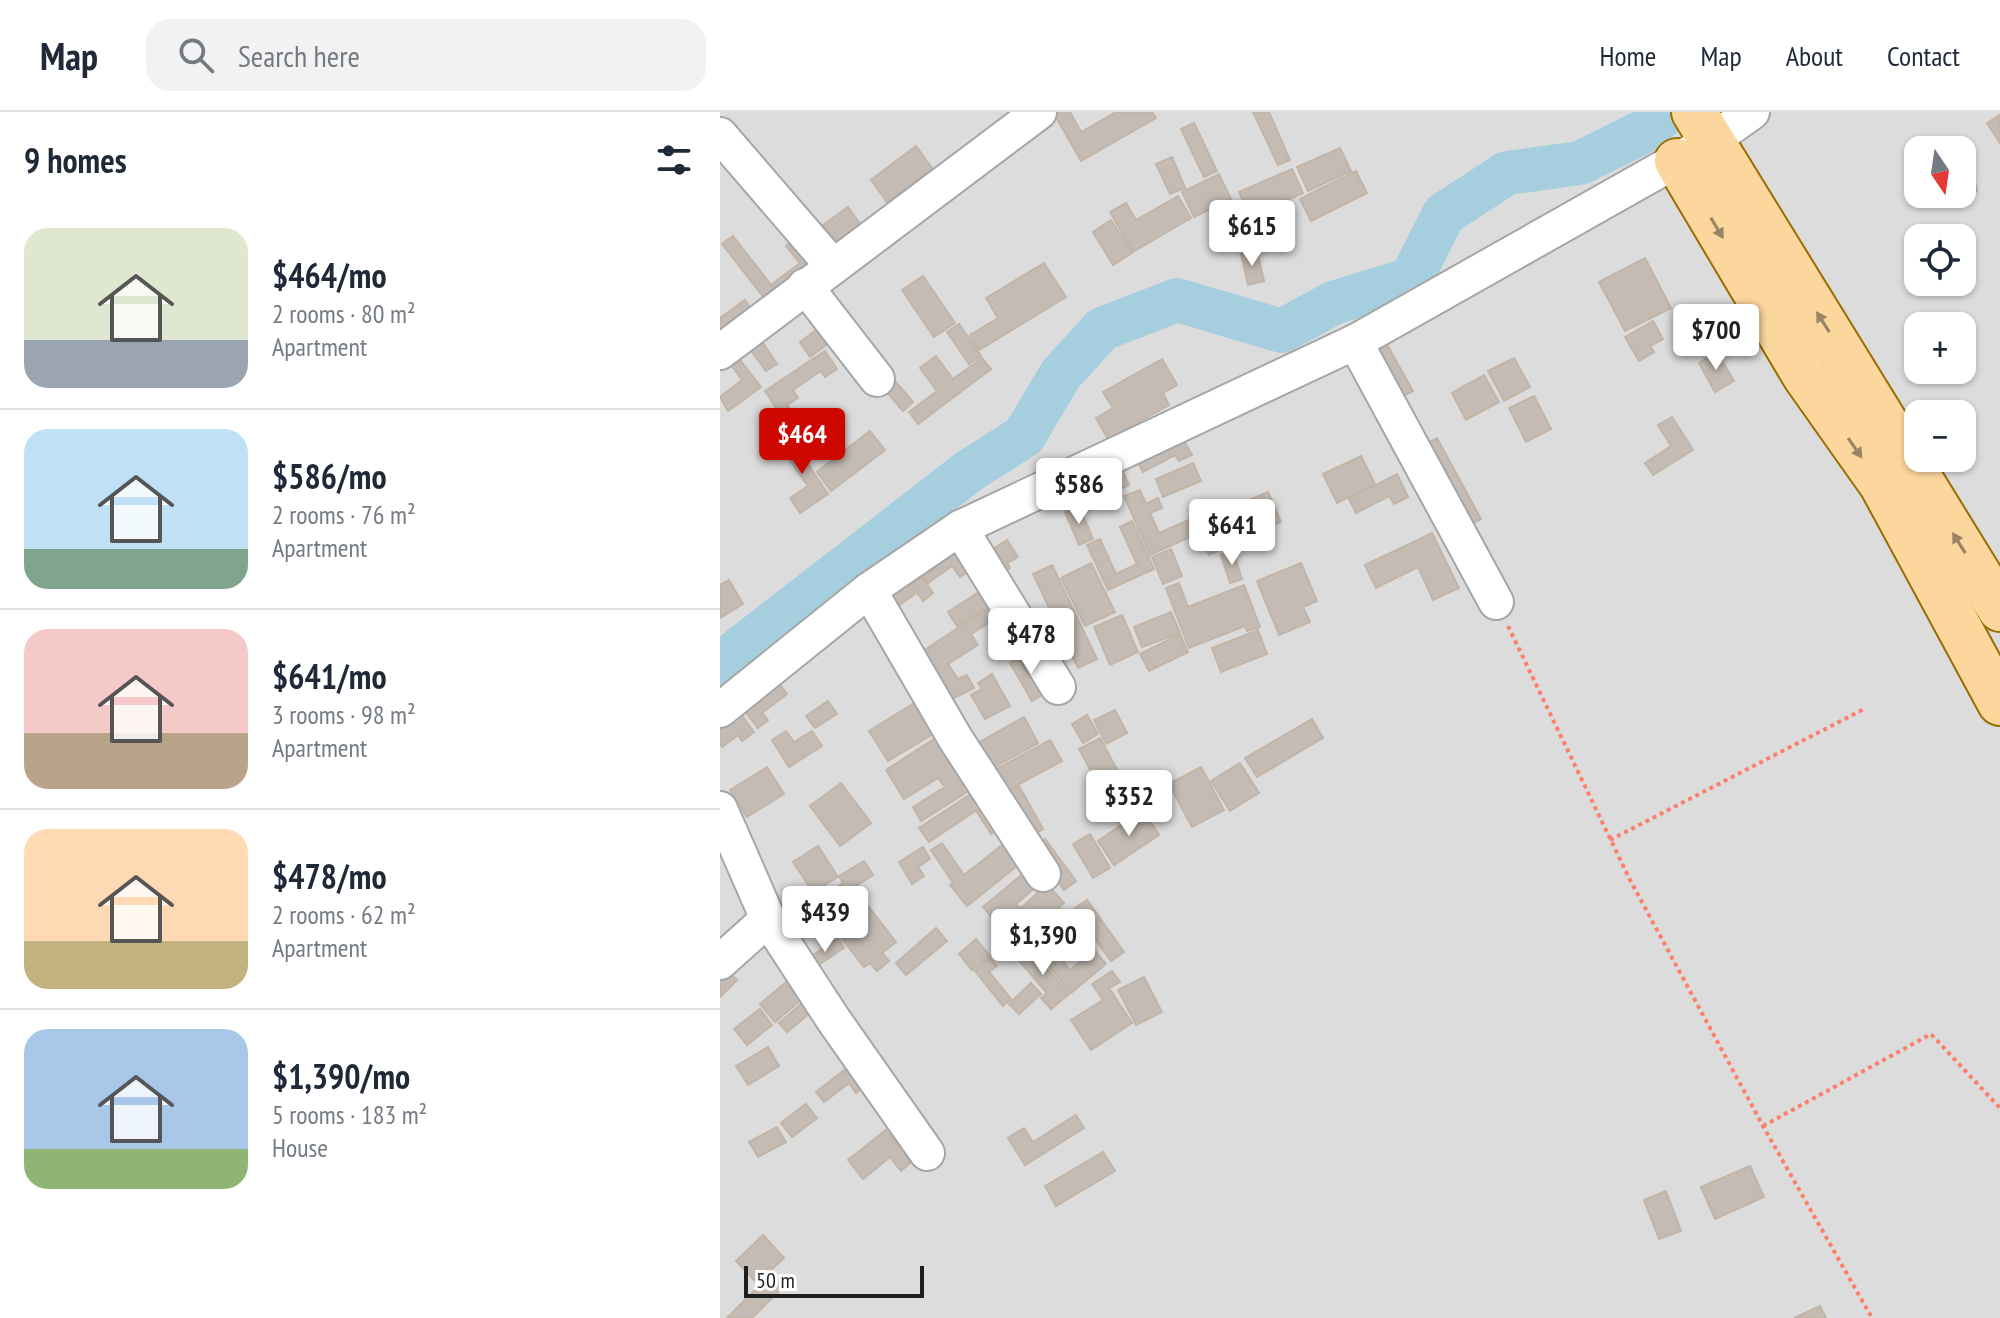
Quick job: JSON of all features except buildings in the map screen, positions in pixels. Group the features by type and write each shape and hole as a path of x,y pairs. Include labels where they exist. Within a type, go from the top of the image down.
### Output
{"main road":[{"path":"1694,138 2000,609"},
{"path":"1694,138 1805,376 1882,485 2000,703"}],"street":[{"path":"720,352 1039,112"},
{"path":"720,710 869,590 960,528 1355,342 1694,138 1752,112"},
{"path":"720,135 832,265"},
{"path":"805,286 877,379"},
{"path":"1355,342 1496,602"},
{"path":"960,528 1058,687"},
{"path":"869,590 955,738 1043,874"},
{"path":"720,809 768,919 833,1019 927,1153"},
{"path":"720,962 768,919"}],"path":[{"path":"1496,602 1610,840 1763,1126 1872,1318"},
{"path":"1610,840 1864,709"},
{"path":"1763,1126 1931,1034 2000,1108"}],"shaded area":[{"path":"720,112 2000,112 2000,1318 720,1318"}],"waterway":[{"path":"720,664 969,471 1024,436 1061,374 1102,329 1177,300 1282,331 1333,303 1411,279 1444,214 1507,173 1580,163 1644,131 1668,112"}]}
